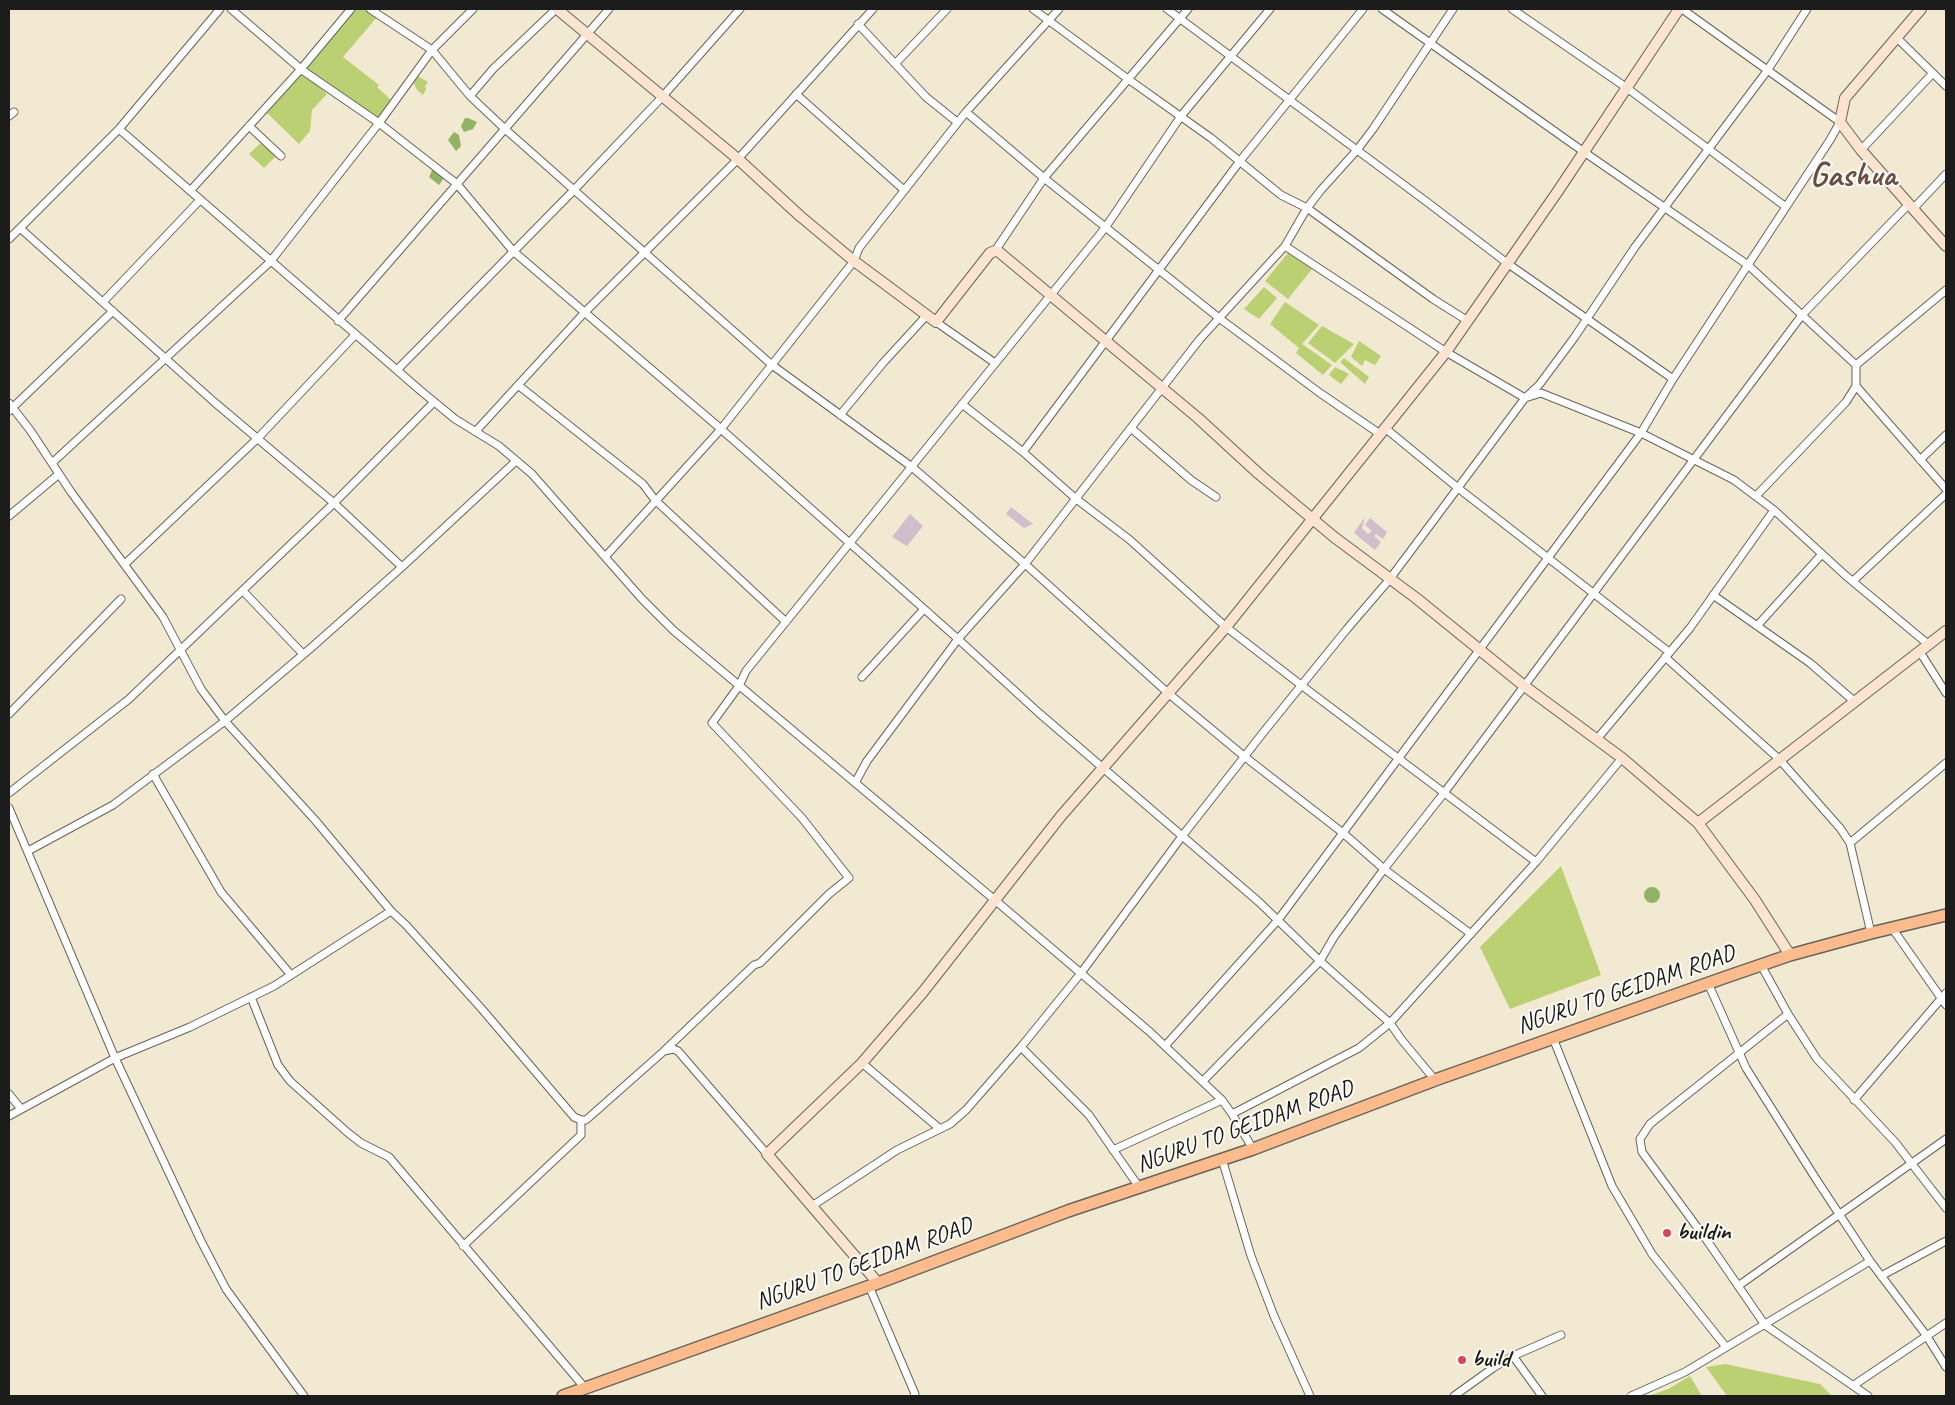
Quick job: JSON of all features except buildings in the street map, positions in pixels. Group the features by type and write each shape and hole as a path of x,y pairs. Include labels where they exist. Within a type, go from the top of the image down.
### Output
{"main road":[{"name":"NGURU TO GEIDAM ROAD","path":"563,1396 1068,1211 1253,1149 1435,1080 1761,965 1790,955 1871,933 1946,915"}],"street":[{"path":"9,239 118,129 220,9"},
{"path":"231,9 301,69 379,123 457,184 513,251 721,429 1039,713 1183,835 1278,920 1320,961 1390,1023 1435,1080"},
{"path":"190,191 301,69 351,9"},
{"path":"370,9 432,50 470,96 505,129 772,365 912,466 1168,692 1245,757 1343,834 1384,869 1470,934"},
{"path":"52,463 167,360 270,262 379,123 432,50 473,9"},
{"path":"470,96 493,69 557,9 738,159 800,216 854,260 936,322 995,363"},
{"path":"338,321 609,9"},
{"path":"396,370 573,191 663,96 740,9"},
{"path":"476,431 586,312 738,159 872,9"},
{"path":"896,63 947,9"},
{"path":"1033,9 1181,116 1281,195 1307,208 1433,299 1468,321"},
{"path":"605,557 721,429 854,260 859,248 957,122 1059,9"},
{"path":"1167,9 1507,263 1673,379"},
{"path":"936,322 990,253 995,251 1044,178 1188,9"},
{"path":"113,311 10,408 163,617 201,689 225,721 315,820 391,911 481,1008 574,1117 586,1120 664,1051 754,965 760,963 829,894 849,878 802,818 712,723 739,686 746,671 1104,228 1181,116 1270,9"},
{"path":"1023,452 1240,161 1363,9"},
{"path":"1382,9 1748,265 1856,365 1856,386 1846,402 1756,496"},
{"path":"855,783 867,760 958,639 1025,564 1200,338 1285,246 1307,208 1357,150 1453,9"},
{"path":"1512,9 1627,88 1786,207"},
{"path":"767,1154 862,1063 923,992 1061,816 1226,627 1446,352 1680,9 1840,122 1861,150 1946,246"},
{"path":"812,1206 897,1150 950,1124 966,1110 1021,1047 1081,973 1183,835 1301,686 1389,580 1525,398 1539,385 1587,320 1664,208 1767,71 1807,9"},
{"path":"1165,1046 1278,920 1641,433 1673,379 1840,122 1845,98 1921,9"},
{"path":"858,24 926,97 957,122"},
{"path":"1897,38 1946,86"},
{"path":"1861,150 1933,73"},
{"path":"796,94 904,190"},
{"path":"966,112 1104,228 1219,318 1320,393 1382,431 1458,488 1594,593 1667,655 1778,759 1840,828 1850,843 1871,933"},
{"path":"249,126 281,156"},
{"path":"118,129 434,402 499,446 532,474 642,599 672,630 996,900 1165,1046 1222,1100 1253,1149"},
{"path":"1203,1081 1320,961 1334,937 1384,869 1444,792 1802,315 1911,206 1946,174"},
{"path":"103,302 200,200"},
{"path":"21,229 167,360 334,503 402,567"},
{"path":"1285,246 1446,352 1525,398 1541,393 1641,433 1694,458 1734,480 1774,510 1853,582 1929,645"},
{"path":"995,251 1106,340 1312,518 1389,580 1416,598 1479,651 1622,758 1698,823 1755,900 1790,955"},
{"path":"1856,365 1946,290"},
{"path":"840,415 883,363 927,315"},
{"path":"125,564 258,438 355,335"},
{"path":"518,385 643,484 656,500 786,622"},
{"path":"1856,386 1946,490"},
{"path":"9,793 129,699 334,503 434,402"},
{"path":"962,404 1023,452 1075,498 1130,540 1226,627 1301,686 1400,758 1536,862"},
{"path":"1131,428 1191,480 1216,497"},
{"path":"1920,460 1946,435"},
{"path":"28,851 113,804 225,721 402,567 516,461"},
{"path":"9,516 59,474"},
{"path":"1853,582 1946,494"},
{"path":"1597,739 1713,596 1774,510"},
{"path":"1757,626 1822,554"},
{"path":"243,591 304,654"},
{"path":"1713,596 1810,663 1855,702"},
{"path":"9,714 121,599"},
{"path":"862,677 924,609"},
{"path":"1698,823 1778,759 1946,631"},
{"path":"1920,652 1946,693"},
{"path":"1232,1114 1359,1048 1390,1023 1536,862 1622,758"},
{"path":"1850,843 1946,763"},
{"path":"153,774 221,892 291,975"},
{"path":"9,808 115,1058 201,1241 226,1289 304,1396"},
{"path":"9,1116 115,1058 190,1027 251,997 291,975 391,911"},
{"path":"1892,928 1944,996 1946,1005"},
{"path":"1761,965 1788,1014 1817,1060 1895,1142 1946,1208"},
{"path":"1708,984 1746,1068 1870,1260 1926,1335 1946,1367"},
{"path":"1854,1100 1944,996"},
{"path":"251,997 278,1066 290,1081 347,1132 366,1146 389,1157 586,1388"},
{"path":"1788,1014 1650,1124 1640,1139 1642,1152 1765,1324 1868,1396"},
{"path":"1553,1038 1612,1186 1652,1254 1726,1347"},
{"path":"1021,1047 1089,1115 1139,1187"},
{"path":"664,1051 673,1049 678,1051 812,1206 873,1284 915,1394 914,1396"},
{"path":"862,1063 940,1129"},
{"path":"9,1094 21,1110"},
{"path":"1113,1150 1222,1100"},
{"path":"463,1246 581,1135 581,1120"},
{"path":"1738,1286 1912,1165 1946,1139"},
{"path":"1222,1159 1251,1256 1274,1316 1310,1396"},
{"path":"1881,1276 1946,1240"},
{"path":"1631,1396 1684,1372 1870,1260"},
{"path":"1854,1385 1946,1323"},
{"path":"1454,1396 1493,1368 1514,1356 1561,1336"},
{"path":"1514,1356 1542,1396"}],"shaded area":[{"path":"1011,507 1033,524 1024,528 1006,514"},
{"path":"910,514 923,526 907,546 892,537"},
{"path":"1365,517 1362,528 1368,534 1372,531 1365,525 1370,518 1387,532 1383,539 1376,534 1374,536 1381,542 1375,550 1354,533"}],"green space":[{"path":"353,9 365,9 377,17 343,57 379,85 377,87 392,101 379,120 303,68"},
{"path":"302,70 327,94 312,110 310,131 299,144 265,111"},
{"path":"416,75 428,82 423,95 417,90 413,82 410,83"},
{"path":"465,118 477,122 473,129 464,132 461,126"},
{"path":"454,132 459,135 461,146 456,151 448,140"},
{"path":"262,142 277,155 264,168 249,154"},
{"path":"433,168 444,178 439,185 429,177"},
{"path":"1288,253 1312,269 1288,299 1265,281"},
{"path":"1264,287 1277,298 1259,319 1244,309"},
{"path":"1285,302 1319,325 1302,344 1332,365 1323,375 1296,353 1299,348 1270,324"},
{"path":"1322,326 1354,344 1335,363 1308,343"},
{"path":"1359,341 1381,356 1375,365 1365,360 1362,366 1351,357"},
{"path":"1344,358 1369,377 1365,384 1340,362"},
{"path":"1335,367 1349,374 1341,384 1329,375"},
{"path":"1561,866 1601,975 1510,1009 1480,947"},
{"path":"1649,887 1655,887 1660,892 1658,901 1649,903 1644,898 1644,892"},
{"path":"1725,1364 1820,1384 1832,1396 1727,1396 1706,1367"},
{"path":"1690,1376 1702,1396 1649,1396 1668,1389"}],"place":[{"name":"buildin","path":"1667,1233"},
{"name":"build","path":"1462,1360"}],"district":[{"name":"Gashua","path":"1853,176"}]}
